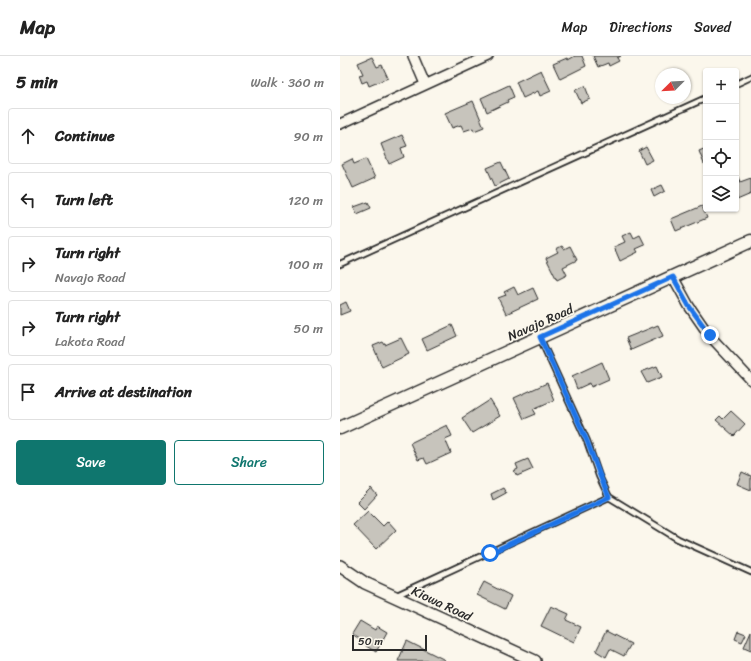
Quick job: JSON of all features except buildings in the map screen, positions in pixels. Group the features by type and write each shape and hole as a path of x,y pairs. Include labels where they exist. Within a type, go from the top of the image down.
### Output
{"main road":[{"name":"Navajo Road","path":"340,428 751,241"}],"street":[{"path":"413,56 425,84"},
{"path":"340,124 488,56"},
{"path":"673,277 689,306 710,335 751,380"},
{"name":"Kiowa Road","path":"340,566 365,583 535,661"}],"lane":[{"path":"739,83 751,77"},
{"path":"340,264 703,99"},
{"path":"540,337 587,441 609,497 678,539 751,572"},
{"path":"394,597 609,497"}],"route":[{"path":"490,553 609,497 587,441 540,337 673,277 689,306 710,335"}]}
